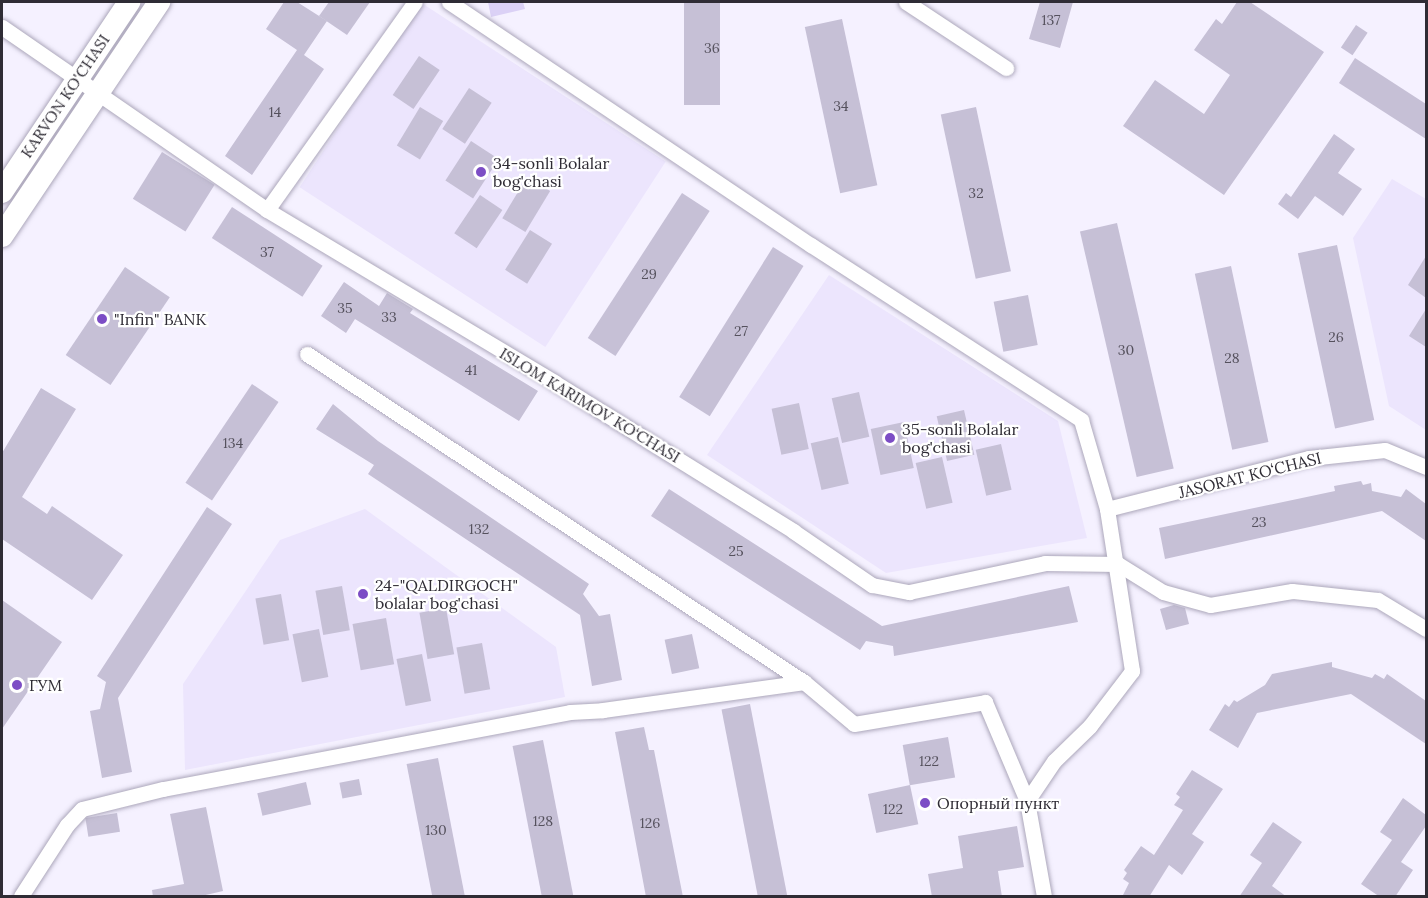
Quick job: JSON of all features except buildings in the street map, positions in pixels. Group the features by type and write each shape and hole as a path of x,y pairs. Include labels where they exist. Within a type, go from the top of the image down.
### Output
{"main road":[{"name":"KARVON KO'CHASI","path":"2,192 129,2"},
{"path":"2,236 159,2"}],"street":[{"path":"267,210 415,2"},
{"path":"449,2 811,245 1081,420 1107,509 1118,564 1132,671 1090,726 1054,761 1027,801"},
{"path":"906,2 1006,68"},
{"name":"ISLOM KARIMOV KO‘CHASI","path":"2,27 78,76 96,94 267,210 564,388 793,531 872,585 909,592 1045,563 1118,564"},
{"path":"307,354 804,682 854,724 985,702 1027,801 1044,897"},
{"name":"JASORAT KO‘CHASI","path":"1107,509 1309,458 1385,450 1426,467"},
{"path":"1118,564 1163,592 1210,606 1292,591 1313,593 1378,600 1426,629"},
{"path":"21,897 67,825 82,809 163,789 570,711 603,710 804,682"}],"shaded area":[{"name":"34-sonli Bolalar bog'chasi","path":"420,2 666,162 545,347 300,187"},
{"path":"488,2 523,2 525,9 491,17"},
{"path":"1392,179 1426,199 1426,430 1389,406 1353,238"},
{"name":"35-sonli Bolalar bog'chasi","path":"829,275 1058,421 1087,538 886,573 707,455"},
{"name":"24-\"QALDIRGOCH\" bolalar bog'chasi","path":"365,509 556,647 565,697 185,770 183,684 280,540"}],"place":[{"name":"34-sonli Bolalar bog'chasi","path":"481,172"},
{"name":"\"Infin\" BANK","path":"102,319"},
{"name":"35-sonli Bolalar bog'chasi","path":"890,438"},
{"name":"24-\"QALDIRGOCH\" bolalar bog'chasi","path":"363,594"},
{"name":"ГУМ","path":"17,685"},
{"name":"Опорный пункт","path":"925,803"}]}
